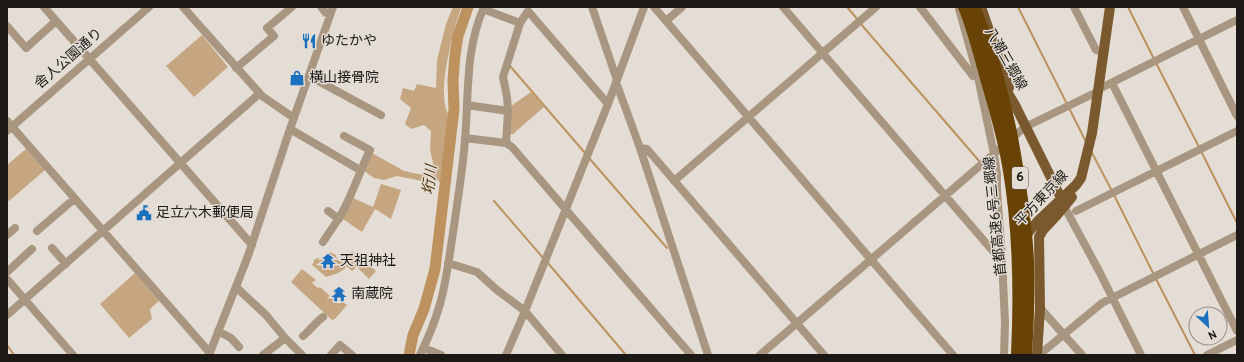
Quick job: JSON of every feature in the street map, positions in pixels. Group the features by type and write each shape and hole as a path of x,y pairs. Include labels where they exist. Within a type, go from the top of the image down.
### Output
{"highway":[{"name":"首都高速6号三郷線","path":"961,7 976,40 1003,140 1012,197 1019,291 1010,354"},
{"name":"首都高速6号三郷線","path":"974,7 991,56 1010,103 1026,226 1028,290 1026,355"},
{"path":"1010,103 1021,155 1030,219 1036,293 1036,328 1033,355"}],"main road":[{"name":"八潮三郷線","path":"961,7 1063,202"},
{"name":"八潮三郷線","path":"981,7 1010,103"},
{"name":"平方東京線","path":"1038,355 1040,308 1039,237 1042,230 1063,202 1084,180 1090,166 1092,133 1110,7"},
{"name":"平方東京線","path":"1010,354 1016,309 1014,260 1020,244 1038,221 1063,202"}],"street":[{"path":"44,7 252,245"},
{"name":"舎人公園通り","path":"9,126 149,7"},
{"path":"183,7 259,94 294,118"},
{"path":"236,68 274,36 267,28 292,7"},
{"path":"321,7 326,13 332,11"},
{"path":"592,7 708,355"},
{"path":"506,355 608,104 644,7"},
{"path":"654,7 953,355"},
{"path":"666,21 682,7"},
{"path":"783,7 998,257 1002,259"},
{"path":"674,181 876,7"},
{"path":"920,7 973,76 978,78"},
{"path":"961,7 978,78 997,174 1005,323 1010,354"},
{"path":"1074,7 1096,50 1103,52"},
{"path":"1183,7 1237,116"},
{"path":"441,355 422,351 440,303 448,263 460,188 471,47 476,24 484,8 520,23"},
{"path":"9,126 209,354 252,245 290,129 332,11"},
{"path":"506,143 508,111 503,77 520,23 528,11 608,104"},
{"path":"760,355 1025,127 1237,20"},
{"path":"7,26 26,48 56,21"},
{"path":"309,76 381,115"},
{"path":"1112,83 1237,331"},
{"path":"7,315 259,94"},
{"path":"467,105 508,111"},
{"path":"290,129 360,170"},
{"path":"1076,211 1237,130"},
{"path":"323,242 339,219 370,150 344,136"},
{"path":"465,138 506,143 512,147 691,355"},
{"path":"640,148 647,149 824,355"},
{"path":"37,231 74,199"},
{"path":"1063,202 1141,355"},
{"path":"328,211 339,219"},
{"path":"7,235 15,228"},
{"path":"1038,355 1102,303 1237,235"},
{"path":"52,248 66,264"},
{"path":"7,272 32,250"},
{"path":"448,263 477,272 497,290 525,311 562,355"},
{"path":"7,279 73,355"},
{"path":"236,287 266,315 285,338 302,355"},
{"path":"1040,308 1082,355"},
{"path":"303,336 323,317"},
{"path":"218,331 231,338 239,347"},
{"path":"263,355 285,338"},
{"path":"1207,355 1237,340"},
{"path":"331,355 340,345 352,355"}],"shaded area":[{"path":"453,7 461,7 450,46 445,78 445,106 449,115 440,182 430,176 433,162 430,150 431,131 424,125 411,129 405,124 411,108 400,99 403,88 414,91 417,84 436,88 437,60 446,24"},
{"path":"202,35 228,67 194,97 166,66"},
{"path":"531,92 544,107 513,134 509,134 511,106"},
{"path":"26,149 45,170 9,201 7,199 7,165"},
{"path":"372,153 404,171 428,176 427,182 397,176 384,180 374,178 364,171"},
{"path":"381,184 401,190 391,219 375,209 362,232 343,219 353,198 373,207"},
{"path":"352,251 376,271 369,279 357,267 352,271 344,264 346,267 343,270 326,277 312,265 315,259 318,258 323,260 324,263 327,263 330,252 336,255 337,259 343,263"},
{"path":"302,269 316,280 312,283 318,288 320,287 339,304 342,301 347,305 335,319 332,320 291,282"},
{"path":"135,273 159,301 150,309 152,319 129,338 100,304"}],"waterway":[{"name":"垳川","path":"409,355 413,335 424,309 435,269 454,109 453,80 455,55 458,36 468,7"},
{"path":"847,7 858,20"},
{"path":"1018,7 1067,104"},
{"path":"1128,7 1154,59"},
{"path":"860,23 980,162"},
{"path":"1156,63 1199,147"},
{"path":"510,66 585,153"},
{"path":"1069,108 1086,142"},
{"path":"1091,151 1112,191"},
{"path":"1201,151 1237,223"},
{"path":"589,158 667,248"},
{"path":"1114,195 1153,273"},
{"path":"494,201 544,259"},
{"path":"547,262 626,355"},
{"path":"1155,277 1195,355"},
{"path":"7,345 14,355"}],"place":[{"name":"ゆたかや","path":"309,41"},
{"name":"横山接骨院","path":"297,78"},
{"name":"足立六木郵便局","path":"144,213"},
{"name":"天祖神社","path":"328,261"},
{"name":"南蔵院","path":"339,294"}]}
